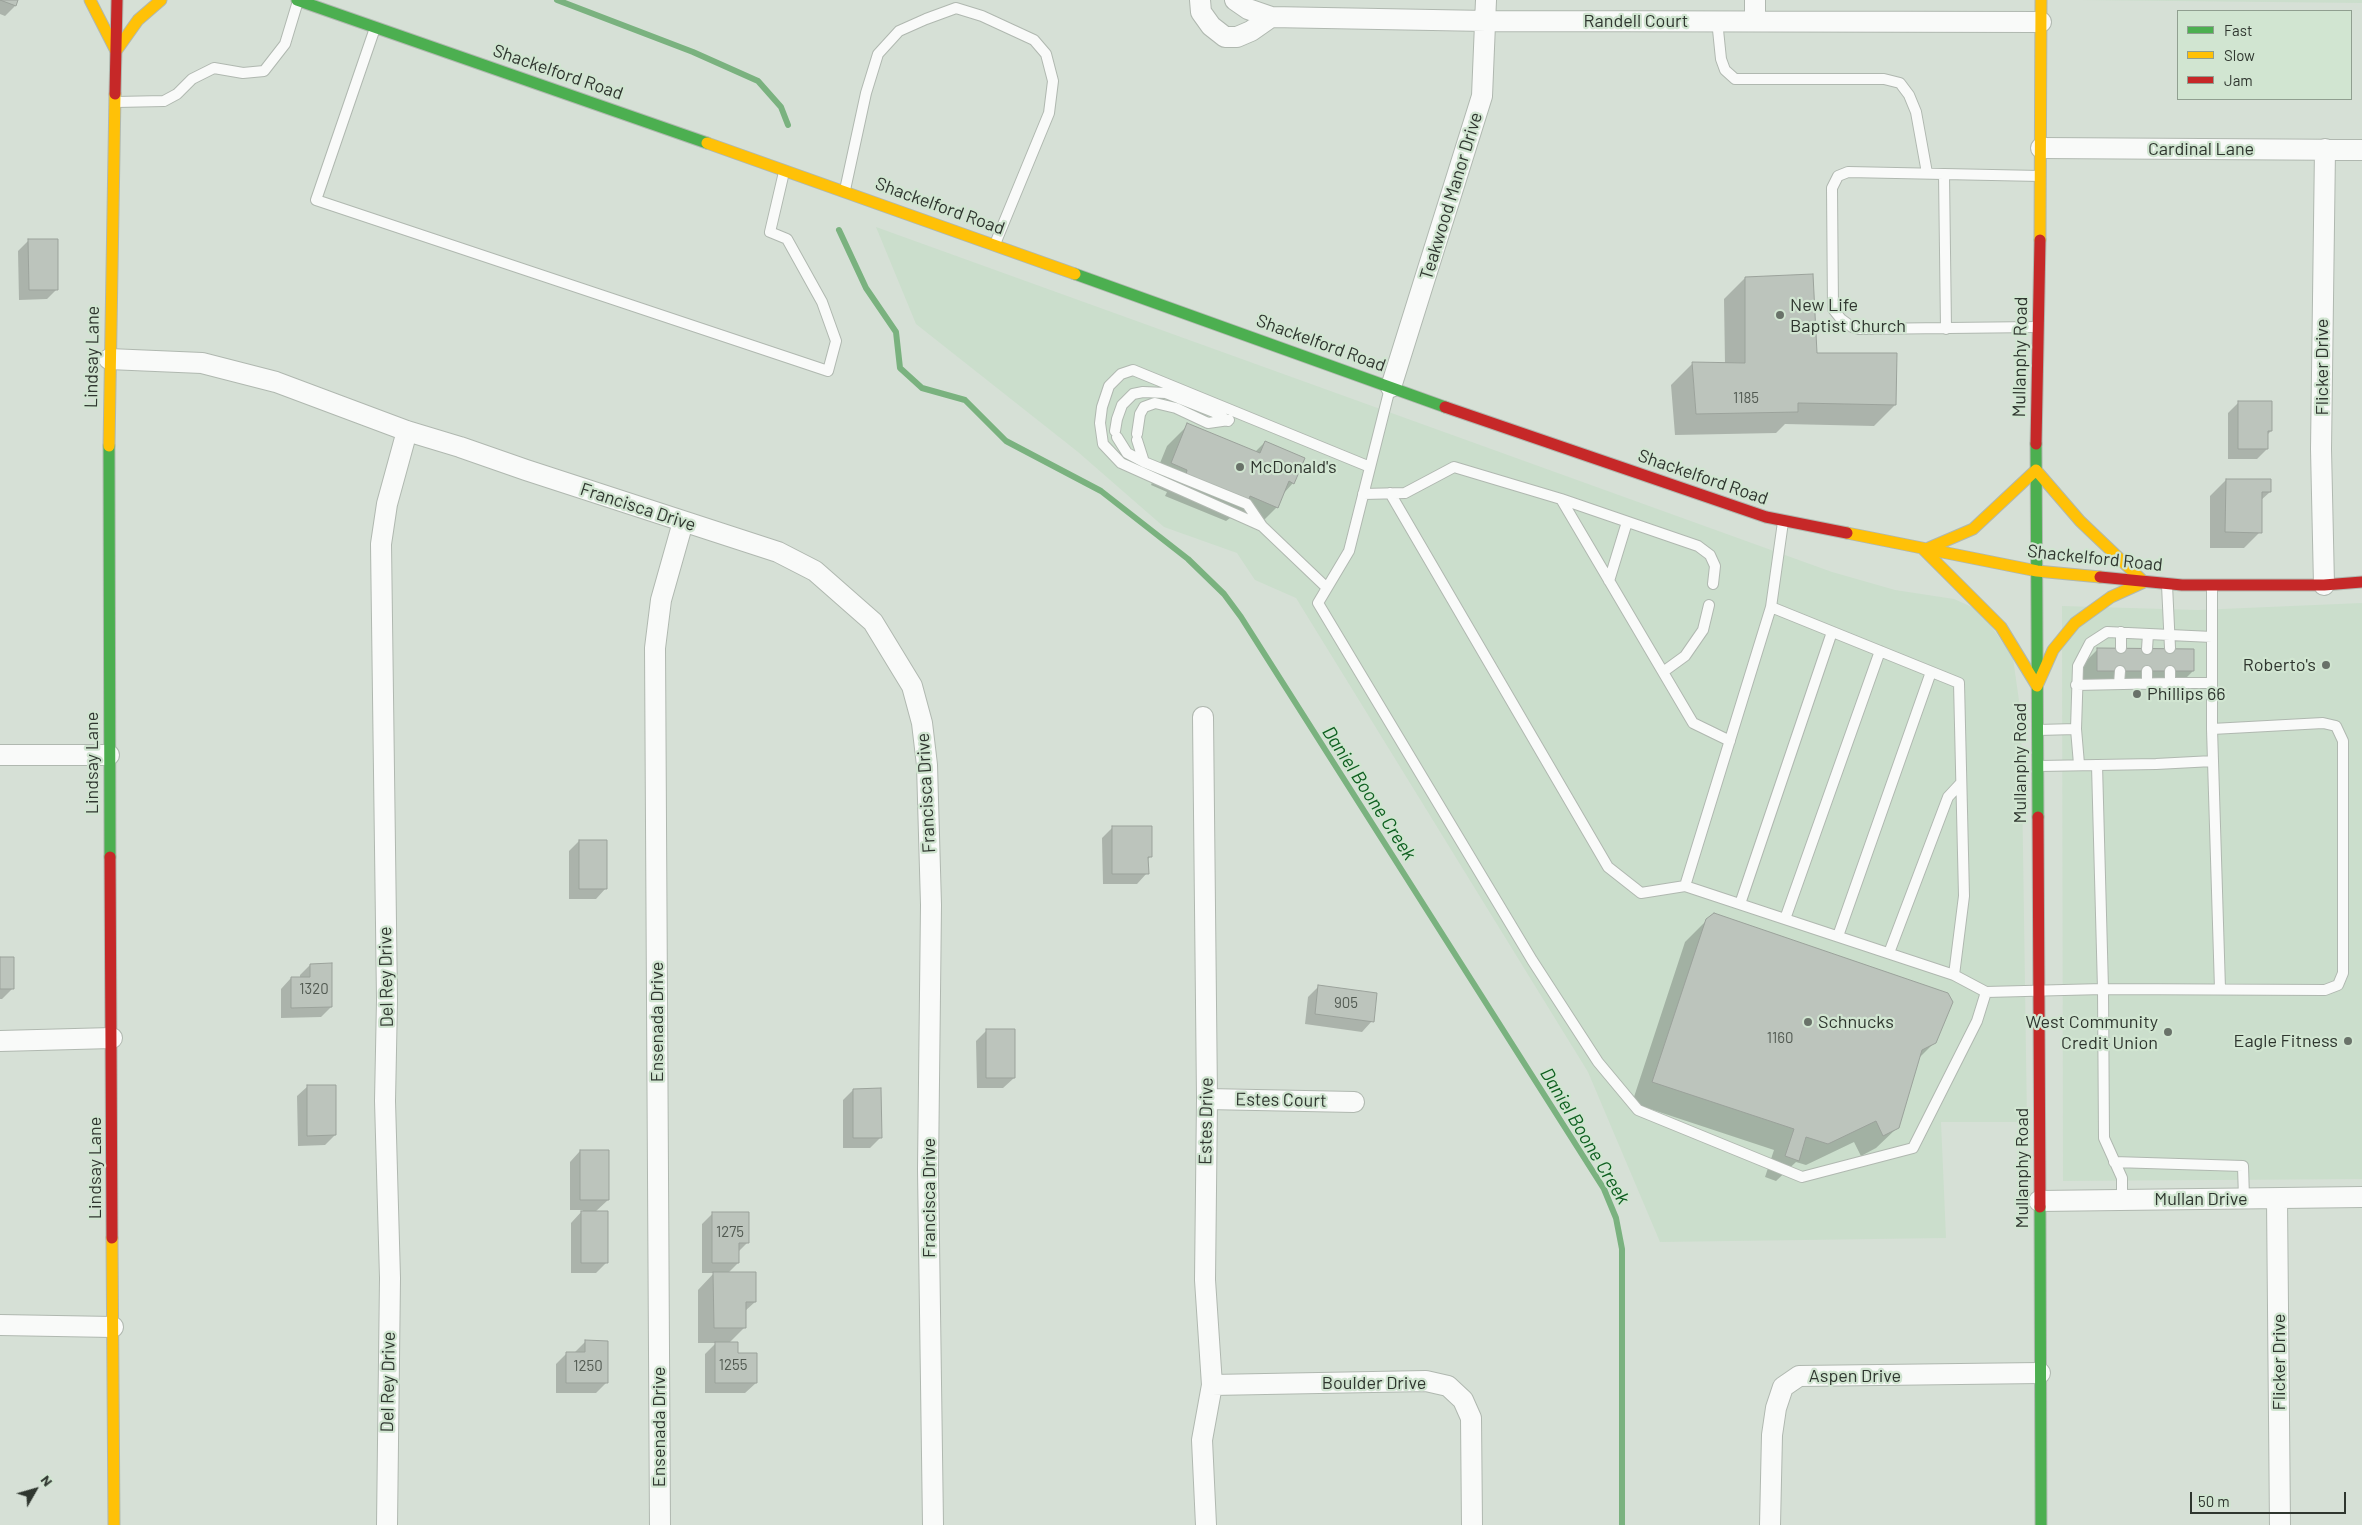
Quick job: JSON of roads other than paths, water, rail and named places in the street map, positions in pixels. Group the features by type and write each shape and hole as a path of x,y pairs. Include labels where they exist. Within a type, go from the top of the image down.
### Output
{"street":[{"path":"90,0 116,51 138,20 161,0"},
{"name":"Lindsay Lane","path":"114,1525 109,755 109,359 117,0"},
{"name":"Shackelford Road","path":"298,0 995,244 1444,408 1766,517 2037,571 2167,584 2324,585 2362,582"},
{"path":"1200,0 1201,12 1211,26 1225,37 1237,37 1251,31 1271,17"},
{"name":"Randell Court","path":"1235,0 1248,10 1271,17 1486,21 2041,22"},
{"name":"Teakwood Manor Drive","path":"1390,387 1482,96 1486,0"},
{"path":"1755,0 1755,20"},
{"name":"Mullanphy Road","path":"2041,0 2041,148 2036,470 2041,1525"},
{"name":"Cardinal Lane","path":"2041,148 2362,150"},
{"name":"Flicker Drive","path":"2324,585 2322,430 2325,149"},
{"name":"Francisca Drive","path":"109,359 202,363 276,382 407,431 778,552 815,571 846,596 873,622 893,651 912,686 922,723 927,765 931,905 928,1169 933,1525"},
{"name":"Del Rey Drive","path":"387,1525 390,1278 385,1101 387,1000 381,544 387,504 407,431"},
{"path":"2036,470 2080,521 2144,582 2111,597 2075,623 2053,650 2037,686 2019,654 2000,627 1924,550 1973,529 2036,470"},
{"name":"Ensenada Drive","path":"660,1525 655,648 661,600 683,522"},
{"name":"Estes Drive","path":"1203,717 1207,1099 1206,1280 1212,1385 1202,1440 1206,1525"},
{"path":"0,755 109,755"},
{"path":"0,1041 112,1038"},
{"name":"Estes Court","path":"1207,1099 1354,1102"},
{"name":"Mullan Drive","path":"2039,1201 2362,1197"},
{"name":"Flicker Drive","path":"2277,1199 2280,1525"},
{"path":"0,1325 113,1327"},
{"name":"Aspen Drive","path":"1770,1525 1772,1435 1776,1408 1783,1387 1799,1376 2040,1372"},
{"name":"Boulder Drive","path":"1212,1385 1426,1381 1448,1386 1463,1400 1471,1418 1472,1525"}],"lane":[{"path":"114,102 164,101 177,94 192,79 214,68 244,74 264,71 284,44 298,0"},
{"path":"844,191 866,93 878,54 899,31 956,8 982,16 1034,40 1046,54 1054,81 1049,114 995,244"},
{"path":"1716,20 1721,59 1726,70 1735,79 1884,79 1900,83 1909,95 1916,112 1927,173"},
{"path":"375,27 316,200 828,372 836,341 822,302 787,239 770,232 784,170"},
{"path":"2038,327 1859,329 1841,319 1833,309 1832,188 1838,176 1848,172 2040,176"},
{"path":"1944,174 1946,328"},
{"path":"1262,526 1121,463 1104,444 1100,423 1102,407 1109,386 1121,374 1133,370 1370,467"},
{"path":"1390,387 1349,551 1318,603 1532,960 1598,1062 1638,1110 1802,1177 1913,1148 1976,1021 1986,992"},
{"path":"1228,421 1214,412 1166,393 1143,392 1133,394 1122,405 1117,419 1116,434 1120,445 1127,453 1144,462 1247,504 1262,526 1327,588"},
{"path":"1144,462 1137,437 1140,414 1144,408 1155,403 1176,408 1208,423 1228,421 1244,414"},
{"path":"1363,494 1405,493 1454,467 1561,499 1698,546 1710,555 1716,566 1713,584"},
{"path":"1390,493 1608,867 1641,893 1685,886 1954,975 1986,992 2103,989 2325,990 2338,985 2343,973 2342,741 2336,726 2322,722 2212,729"},
{"path":"1561,499 1693,722 1730,741"},
{"path":"1685,886 1771,607 1784,521"},
{"path":"1609,581 1627,522"},
{"path":"2167,584 2170,648"},
{"path":"2212,585 2212,729 2220,989"},
{"path":"1663,672 1685,656 1703,630 1709,605"},
{"path":"1771,607 1959,683 1964,896 1954,975"},
{"path":"1740,904 1832,632"},
{"path":"2079,764 2076,729 2076,685 2078,666 2090,643 2107,632 2212,637"},
{"path":"2121,632 2121,648"},
{"path":"2147,648 2148,634"},
{"path":"1785,919 1880,651"},
{"path":"2119,684 2120,671"},
{"path":"2147,671 2147,684"},
{"path":"2170,671 2170,683"},
{"path":"1838,936 1931,672"},
{"path":"2076,685 2212,683"},
{"path":"2038,730 2076,729"},
{"path":"2038,766 2079,764 2097,766 2213,761"},
{"path":"2097,766 2103,989 2104,1138 2122,1178 2122,1200"},
{"path":"1889,953 1948,798 1961,783"},
{"path":"2114,1162 2243,1166 2244,1198"}],"waterway":[{"name":"Daniel Boone Creek","path":"557,0 693,52 758,81 781,107 788,125"},
{"name":"Daniel Boone Creek","path":"839,230 866,288 896,332 900,368 922,388 965,400 1006,441 1101,491 1188,559 1224,594 1241,617 1604,1189 1616,1218 1622,1249 1622,1525"}],"place":[{"name":"New Life Baptist Church","path":"1780,315"},
{"name":"McDonald's","path":"1240,467"},
{"name":"Roberto's","path":"2326,665"},
{"name":"Phillips 66","path":"2137,694"},
{"name":"Schnucks","path":"1808,1022"},
{"name":"West Community Credit Union","path":"2168,1032"},
{"name":"Eagle Fitness","path":"2348,1041"}]}
